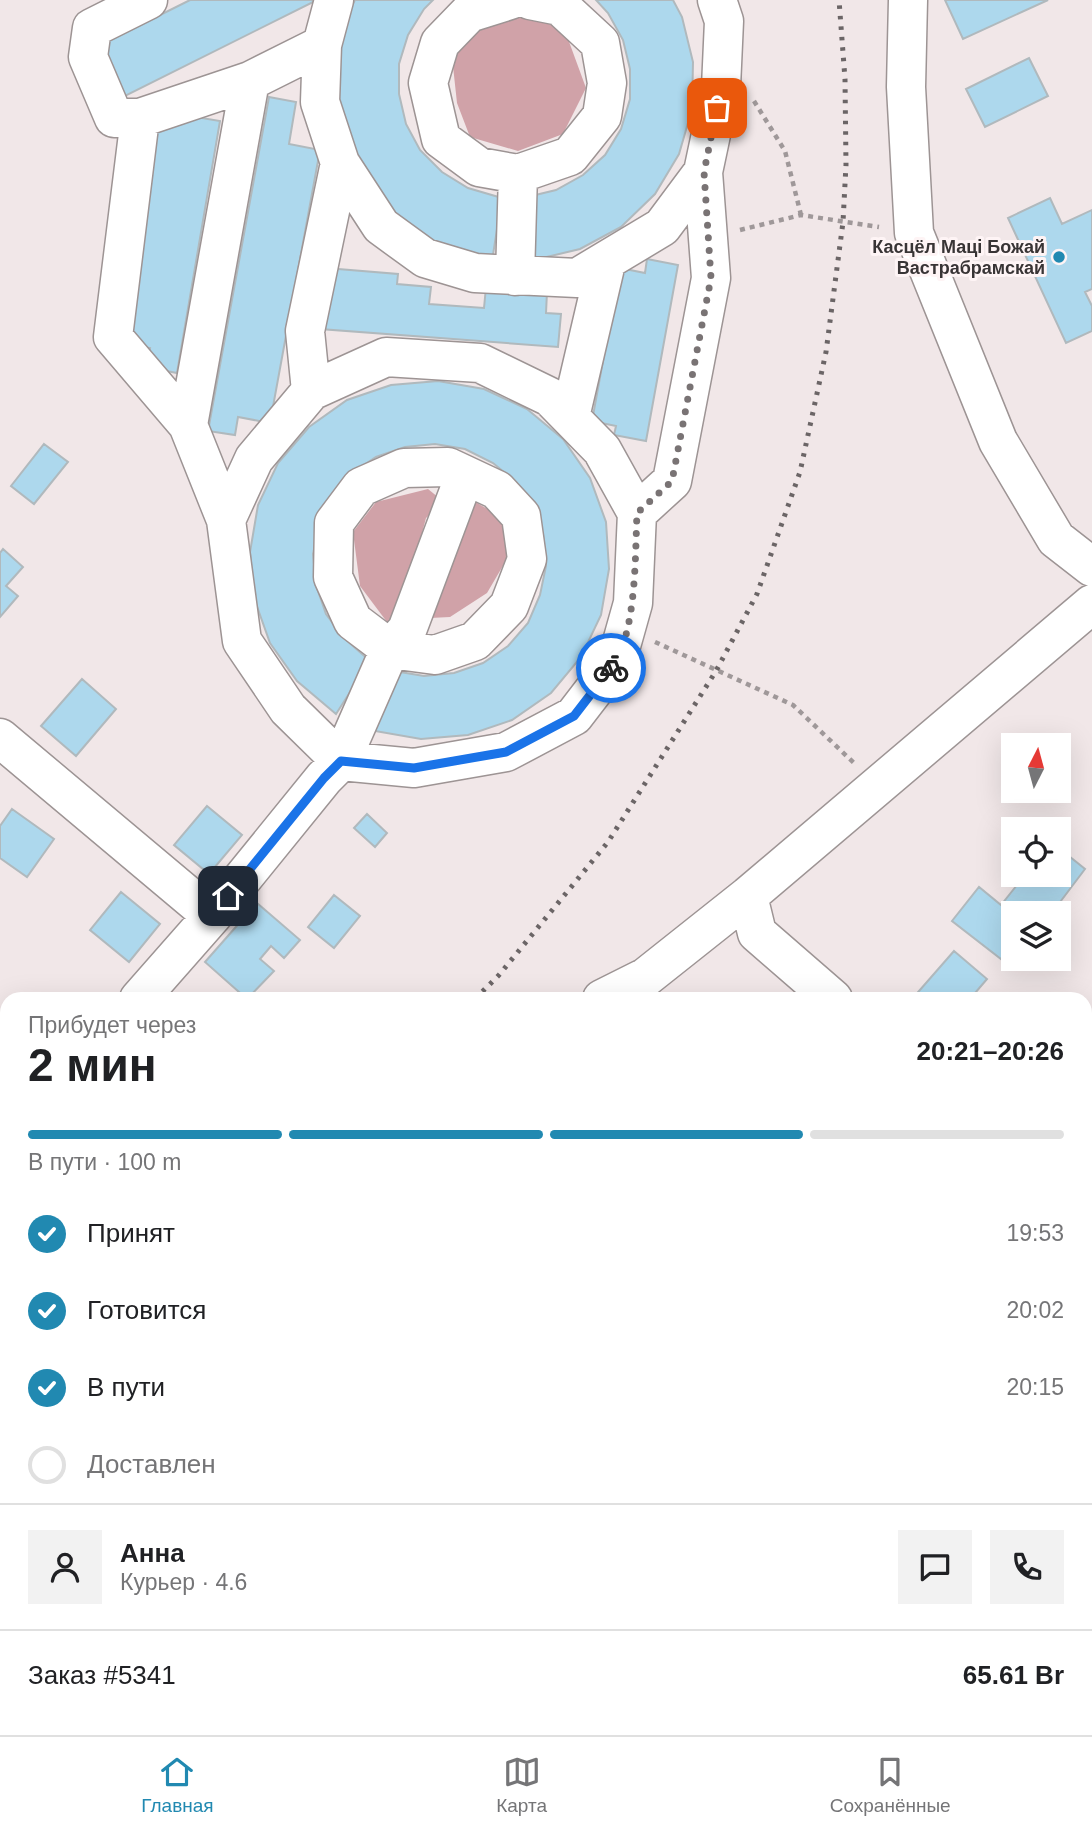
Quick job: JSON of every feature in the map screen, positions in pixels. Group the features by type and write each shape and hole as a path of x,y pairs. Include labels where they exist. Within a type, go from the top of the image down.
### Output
{"street":[{"path":"148,0 88,14 88,57 114,118 140,118 250,81 322,45"},
{"path":"334,0 322,45 320,102 340,163 381,226 425,258 475,274 577,278 662,227 704,172"},
{"path":"510,0 469,13 440,43 428,83 441,139 479,167 518,174 570,156 601,116 607,83 600,43 560,6 530,0"},
{"path":"637,513 672,481 711,278 704,172 721,86 724,20 718,0"},
{"path":"908,0 906,87 914,233 998,441 1056,539 1092,567"},
{"path":"188,425 250,81"},
{"path":"140,118 113,337 188,425 226,520 242,641 288,709 341,761 414,768 506,752 574,716 617,660 634,603 637,513 602,450 550,397 480,363 386,357 311,391 254,459 226,520"},
{"path":"311,391 305,331 340,163"},
{"path":"515,276 518,174"},
{"path":"570,418 606,263"},
{"path":"448,467 497,490 521,516 527,559 509,606 475,641 435,655 390,649 353,621 333,577 334,523 361,487 404,468 448,467"},
{"path":"145,992 341,761 390,649 407,631 465,475"},
{"path":"646,988 748,896 1092,604"},
{"path":"0,738 212,916"},
{"path":"748,896 757,933 825,992"}],"path":[{"path":"750,95 785,151 801,215"},
{"path":"708,237 801,215 914,233"},
{"path":"626,628 793,705 878,786"}],"shaded area":[{"path":"488,18 527,18 564,28 586,88 563,134 518,151 470,137 457,103 452,57"},
{"path":"428,489 444,502 426,518 412,571 390,626 360,586 353,532 376,502"},
{"path":"470,499 505,519 514,547 487,593 450,617 430,618"}],"building":[{"path":"190,0 317,0 123,97 98,46"},
{"path":"355,0 433,0 408,35 399,64 399,94 406,124 420,150 442,172 468,188 502,198 492,261 442,246 402,221 369,188 336,101 336,54"},
{"path":"596,0 673,0 682,17 693,62 692,109 679,154 655,194 621,227 580,249 534,260 527,197 556,190 583,175 605,155 621,129 630,99 630,69 623,40 608,13"},
{"path":"945,0 1048,0 963,39"},
{"path":"1029,58 1048,96 985,127 966,89"},
{"path":"269,97 296,102 289,144 320,150 270,423 238,417 235,435 208,431"},
{"path":"190,116 220,121 177,373 146,367 150,348 130,345 157,125"},
{"name":"Касцёл Маці Божай Вастрабрамскай","path":"1050,198 1062,224 1092,210 1092,289 1085,292 1092,306 1092,331 1066,343 1008,218"},
{"path":"647,259 678,265 646,441 614,435 616,426 592,421 620,268 645,273"},
{"path":"326,268 398,274 397,284 431,287 429,304 484,308 486,287 547,292 546,313 561,314 558,347 320,329"},
{"path":"438,381 484,389 527,409 563,439 590,478 606,522 609,569 601,615 581,657 551,693 512,720 468,735 421,739 375,731 394,671 424,676 454,673 483,663 508,646 528,623 540,595 546,566 543,535 533,507 516,482 493,463 465,449 435,444 405,447 376,457 351,474 319,525 313,554 316,585 326,614 344,638 370,661 336,714 297,681 270,643 254,598 250,552 258,505 278,463 309,427 347,400 391,385"},
{"path":"44,444 68,462 34,504 11,486"},
{"path":"3,549 23,567 6,586 18,596 0,617 0,553"},
{"path":"82,679 116,709 76,756 41,726"},
{"path":"207,806 242,835 209,874 174,845"},
{"path":"12,809 54,839 27,877 0,858 0,826"},
{"path":"367,814 387,833 375,847 354,828"},
{"path":"1071,858 1085,869 1061,901 1004,901 1015,887 1071,887"},
{"path":"979,887 1001,905 1001,959 952,921"},
{"path":"121,892 160,924 129,962 90,930"},
{"path":"334,895 360,916 334,948 308,927"},
{"path":"257,903 300,940 284,958 271,946 260,959 274,971 254,992 239,992 205,962"},
{"path":"954,951 987,979 976,992 918,992"}],"railway":[{"path":"482,992 608,842 716,671 757,594 800,472 826,352 843,222 846,165 845,79 839,0"}],"way so far":[{"path":"611,668 617,660 634,603 637,513 672,481 711,278 704,172 717,108"}],"place":[{"name":"Касцёл Маці Божай Вастрабрамскай","path":"1059,257"}],"route":[{"path":"228,896 324,778 341,761 414,768 506,752 574,716 611,668"}]}
